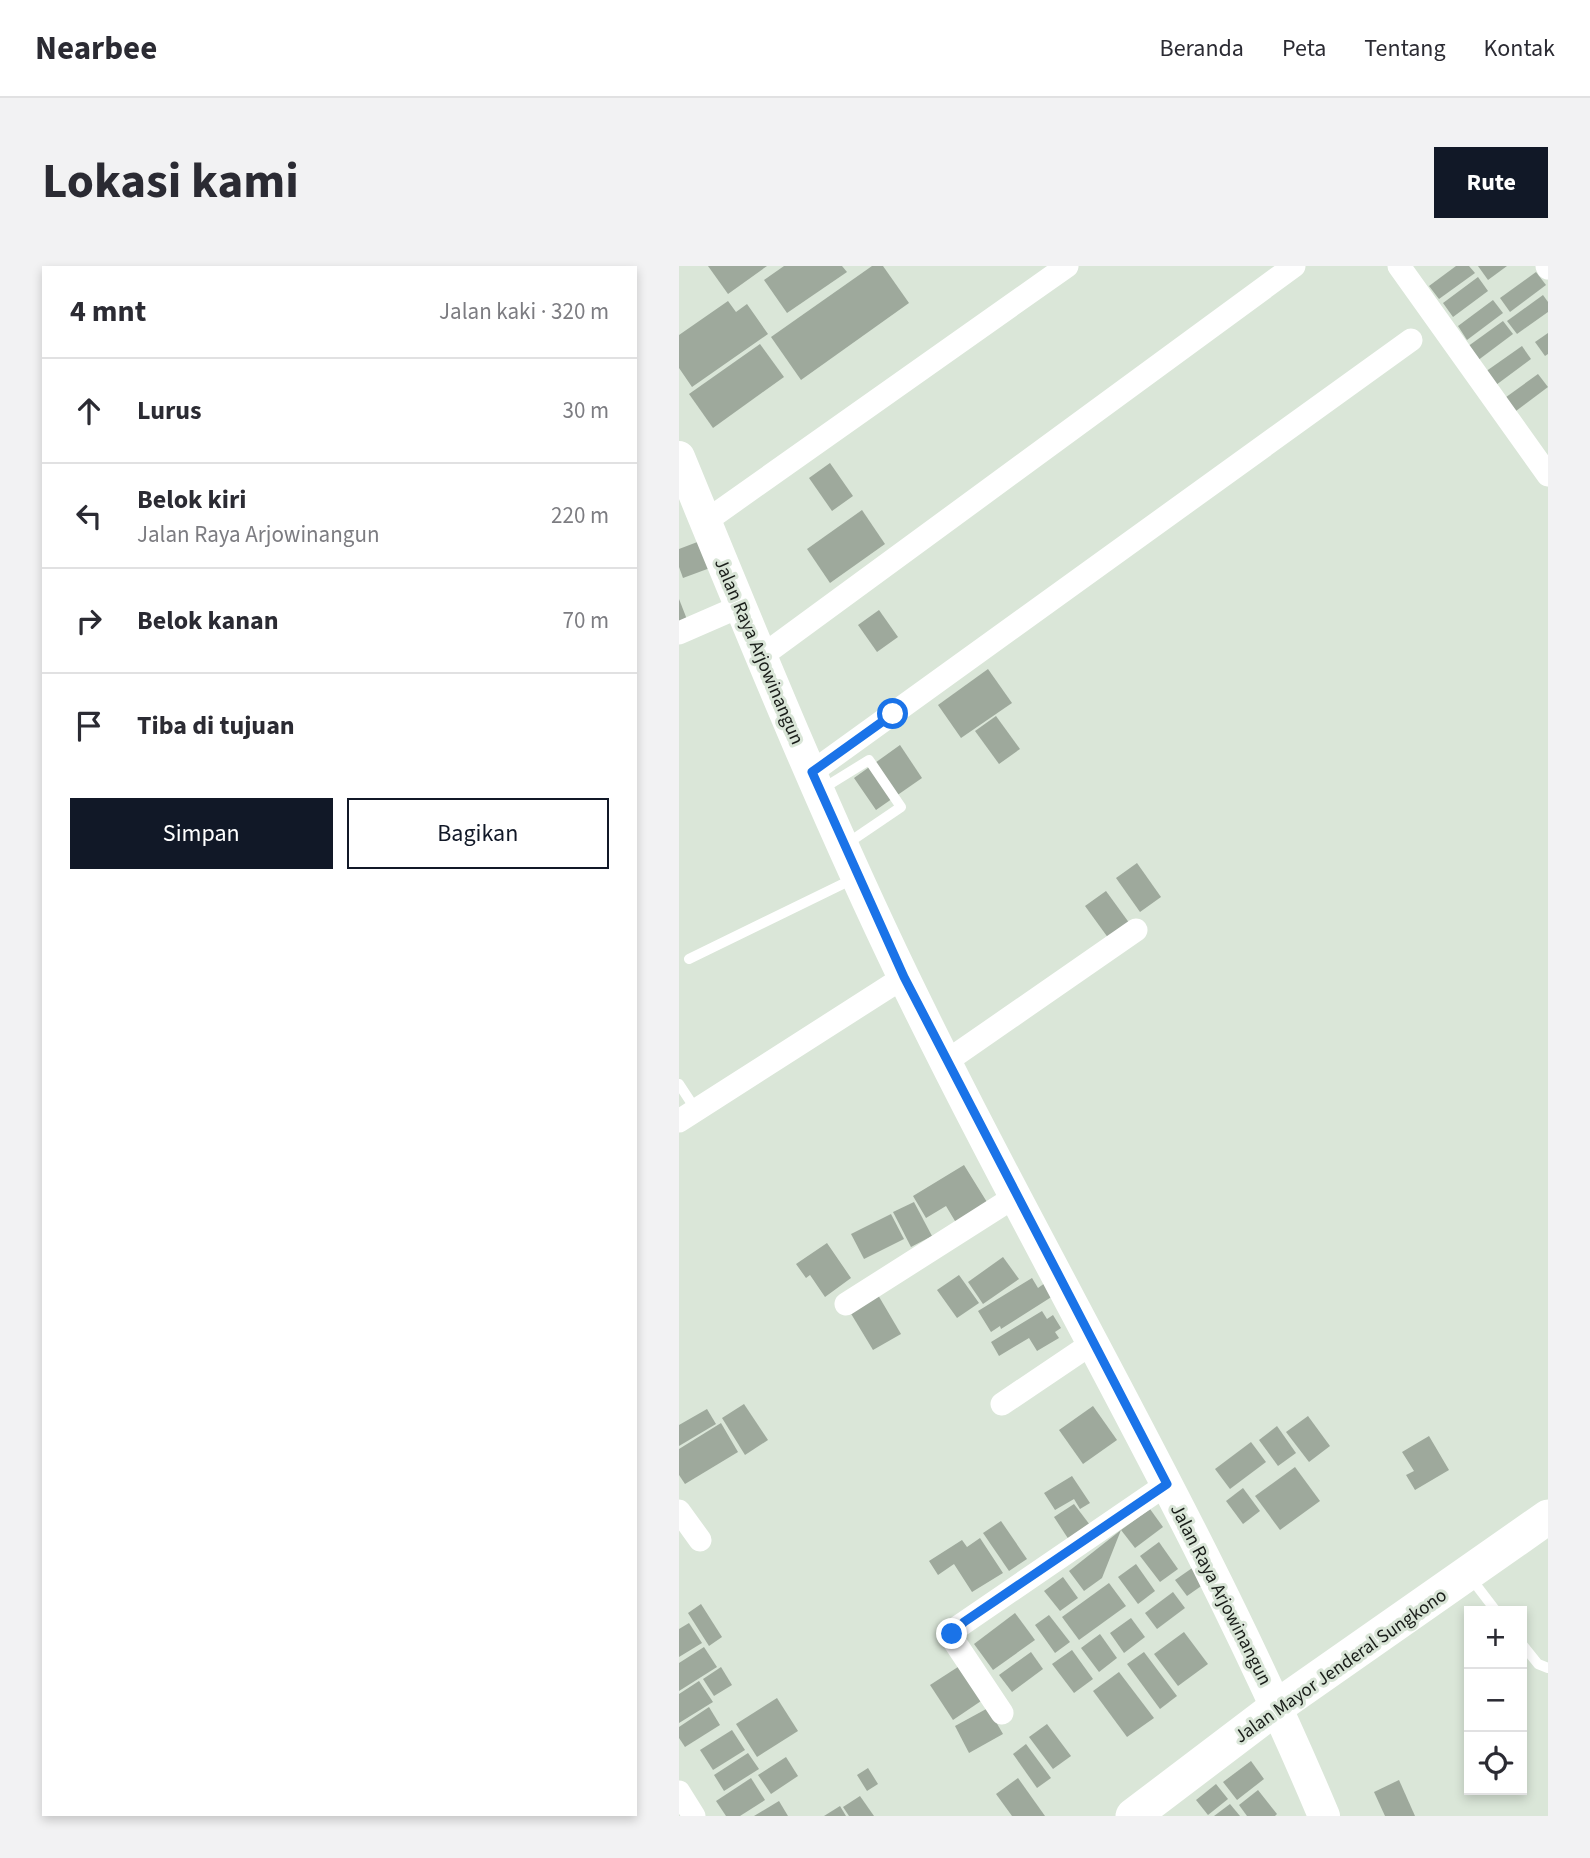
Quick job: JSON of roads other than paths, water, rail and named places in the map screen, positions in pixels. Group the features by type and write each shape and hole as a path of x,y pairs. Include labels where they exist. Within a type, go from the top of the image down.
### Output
{"main road":[{"name":"Jalan Raya Arjowinangun","path":"679,457 815,781 904,977 1167,1484 1278,1706 1324,1816"},
{"name":"Jalan Mayor Jenderal Sungkono","path":"1133,1816 1278,1706 1548,1517"}],"street":[{"path":"706,521 1066,266"},
{"path":"762,656 1294,266"},
{"path":"1399,266 1545,466"},
{"path":"815,781 1411,340"},
{"path":"679,633 741,606"},
{"path":"947,1061 1136,930"},
{"path":"687,1116 904,977"},
{"path":"846,1304 1016,1196"},
{"path":"1002,1404 1094,1342"},
{"path":"1002,1713 954,1642 952,1634 955,1629 1167,1484"},
{"path":"679,1511 700,1540"},
{"path":"679,1792 694,1816"}],"lane":[{"path":"815,781 869,760 901,807 844,845"},
{"path":"689,959 859,876"},
{"path":"679,1084 687,1116"},
{"path":"1468,1574 1492,1606"},
{"path":"1527,1650 1538,1664 1548,1668"}]}
